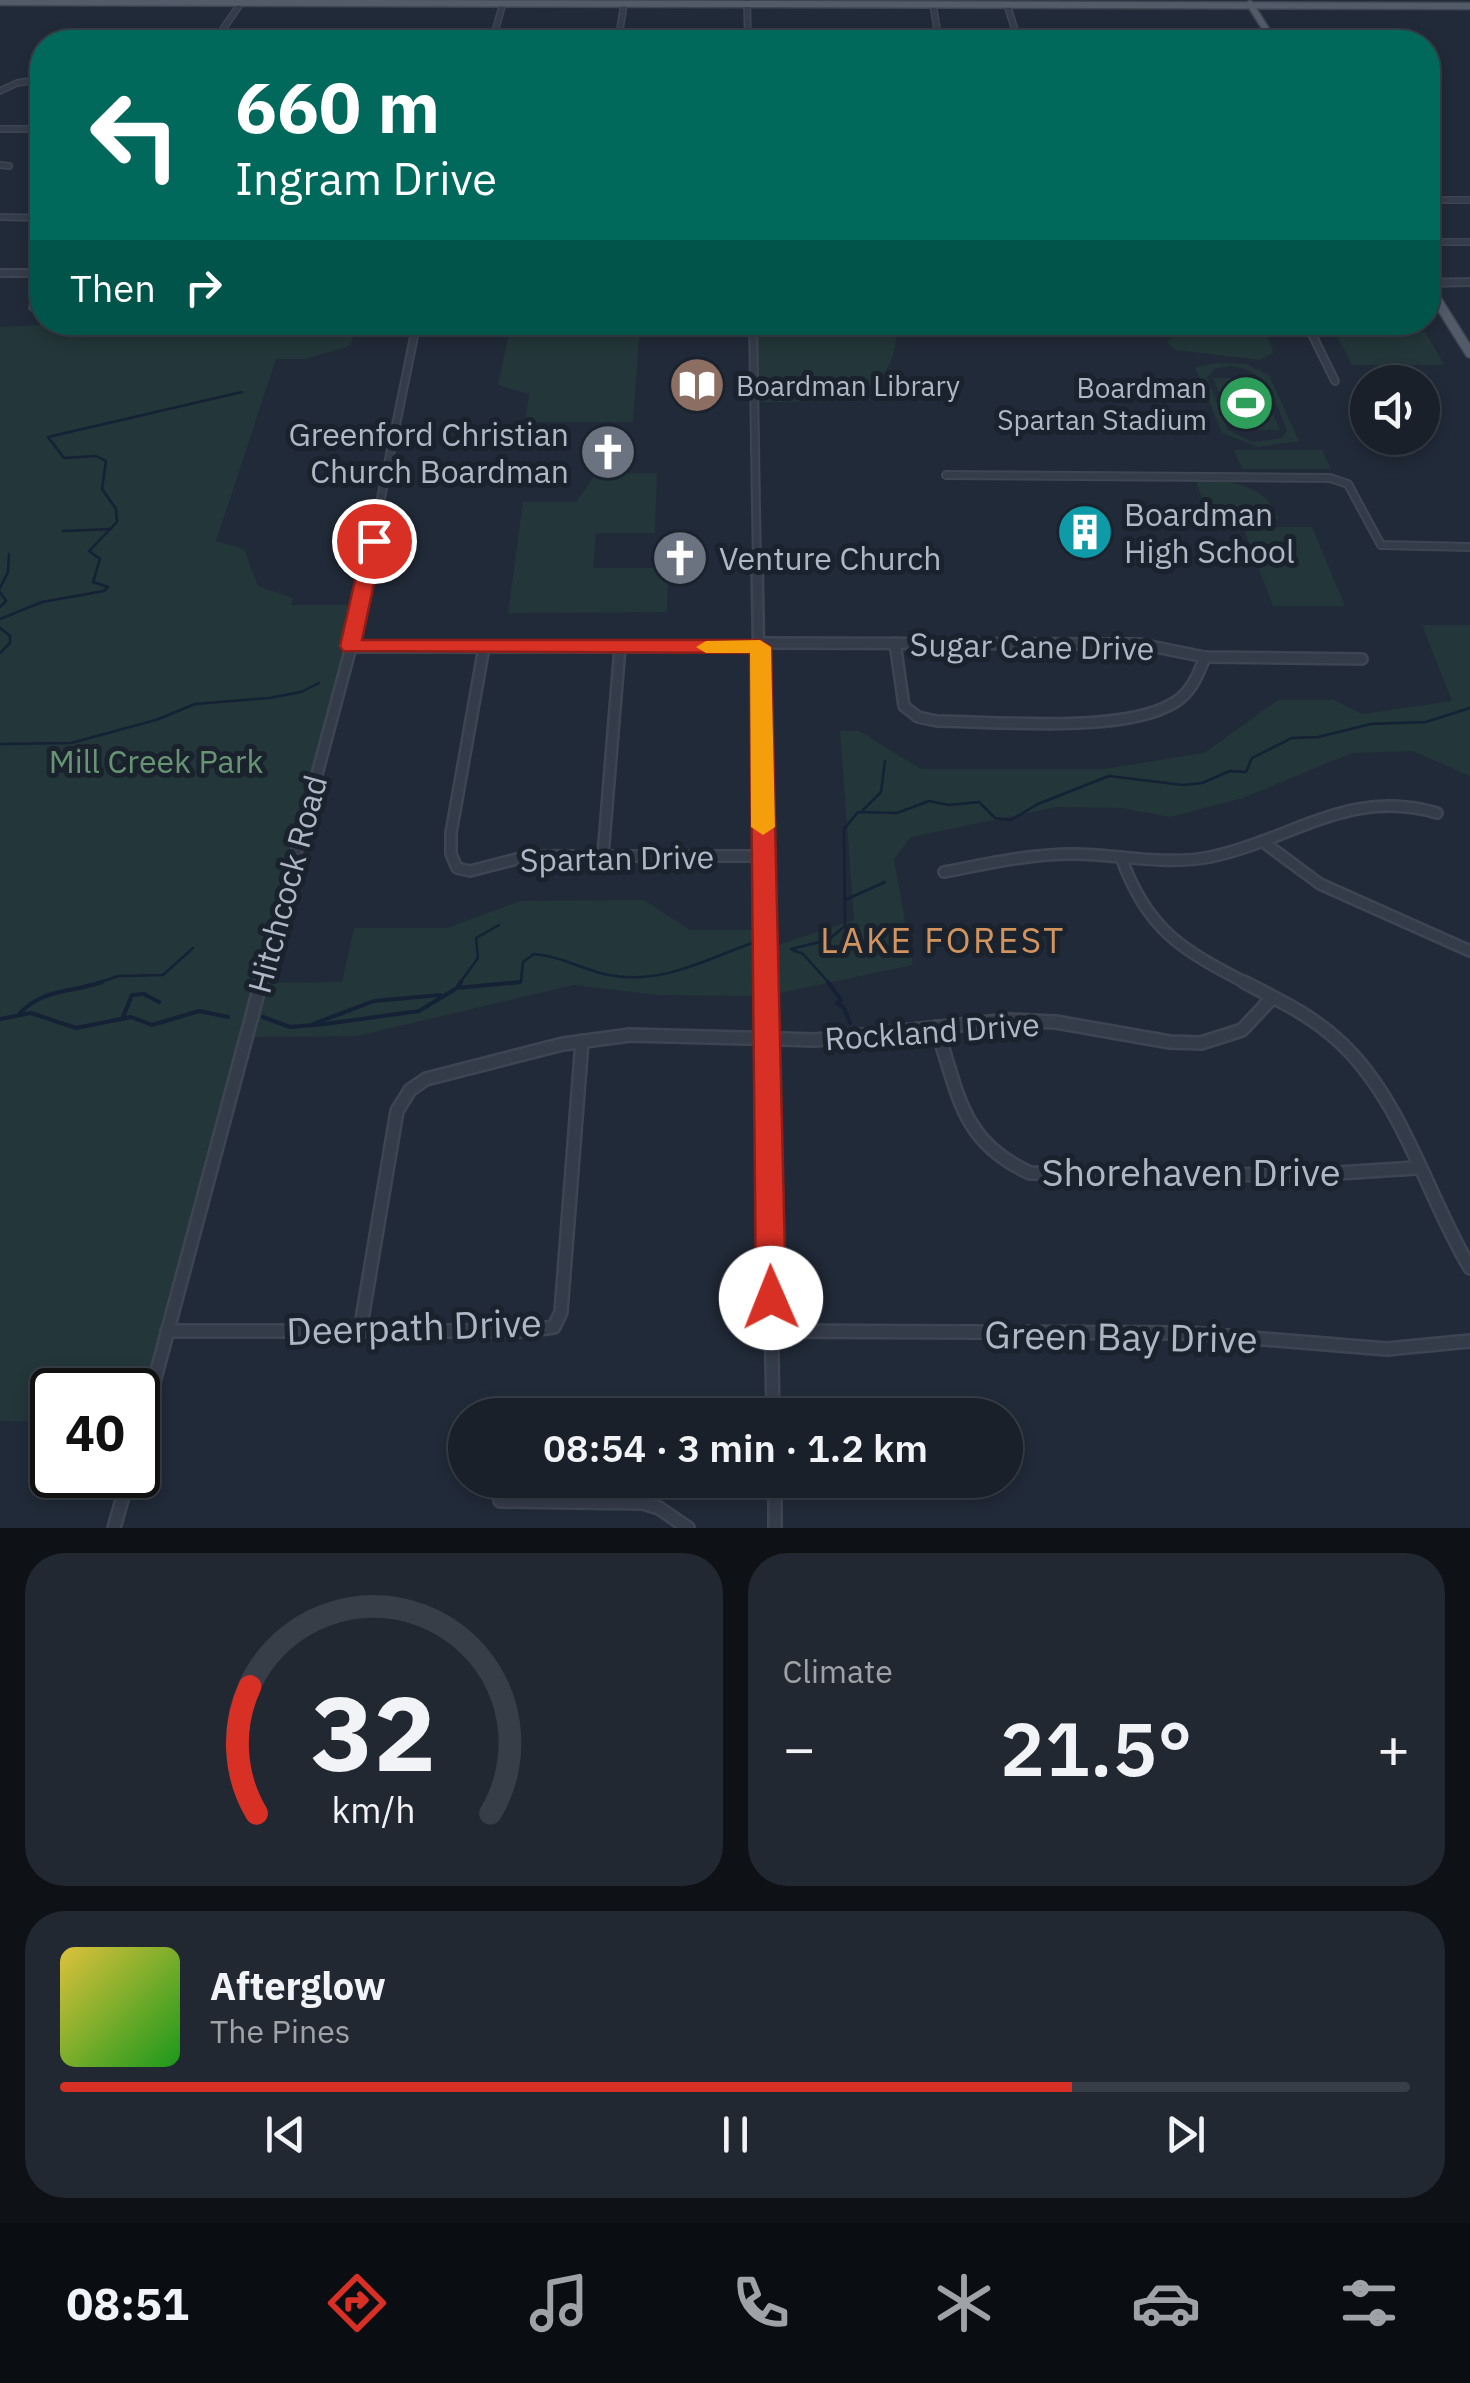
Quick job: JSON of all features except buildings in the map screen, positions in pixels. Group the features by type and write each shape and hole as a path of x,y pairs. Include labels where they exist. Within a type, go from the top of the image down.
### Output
{"main road":[{"path":"0,2 1126,2 1297,6"},
{"path":"1249,3 1267,30"},
{"path":"1258,16 1268,8 1297,6 1470,6"},
{"path":"1440,304 1470,353"}],"street":[{"path":"222,30 242,1"},
{"path":"747,2 743,11 748,30"},
{"path":"495,30 503,3"},
{"path":"930,3 937,30"},
{"path":"621,30 624,4"},
{"path":"1006,5 1015,30"},
{"path":"0,90 30,81"},
{"path":"0,129 30,129"},
{"path":"0,165 9,166"},
{"path":"1440,200 1470,200"},
{"path":"0,217 30,218"},
{"path":"1440,242 1470,242"},
{"path":"0,272 30,272"},
{"path":"1440,283 1470,282"},
{"name":"Hitchcock Road","path":"157,1368 350,646 413,335"},
{"path":"753,335 773,1398"},
{"path":"1312,335 1335,380"},
{"path":"946,475 1330,478 1348,484 1381,545 1470,548"},
{"path":"895,643 904,706 918,717 937,721 1100,722 1139,718 1185,696 1198,682 1205,657"},
{"name":"Sugar Cane Drive","path":"760,645 1140,644 1205,657 1362,659"},
{"path":"350,646 760,645"},
{"name":"Spartan Drive","path":"484,647 451,833 455,866 470,871 528,856 764,856"},
{"path":"603,856 620,647"},
{"path":"944,872 1046,855 1196,859 1262,841 1330,815 1368,807 1408,804 1437,814"},
{"path":"1262,841 1320,884 1470,951"},
{"path":"1120,857 1136,900 1170,940 1317,1023 1353,1055 1375,1086 1414,1168 1470,1268"},
{"name":"Rockland Drive","path":"360,1330 402,1099 426,1079 582,1042 645,1034 839,1039 978,1021 1042,1021 1201,1044 1242,1030 1272,998"},
{"name":"Shorehaven Drive","path":"936,1027 971,1130 998,1159 1030,1172 1074,1176 1308,1176 1414,1168"},
{"name":"Deerpath Drive","path":"167,1330 547,1330 559,1322 582,1042"},
{"name":"Green Bay Drive","path":"772,1331 1190,1333 1387,1349 1470,1341"},
{"path":"114,1528 122,1498"},
{"path":"775,1498 776,1528"},
{"path":"500,1501 643,1503 666,1512 688,1528"}],"green space":[{"name":"Mill Creek Park","path":"30,325 30,335 354,335 350,346 305,359 276,359 216,541 244,549 258,586 293,598 291,605 360,605 261,983 342,982 354,928 447,928 520,901 644,900 690,930 765,930 766,949 854,920 840,731 859,731 921,769 1103,769 1204,753 1278,700 1334,700 1362,714 1452,701 1422,625 1470,625 1470,776 1412,751 1352,753 1243,798 1170,817 1122,808 1057,807 911,837 894,859 913,965 766,996 657,995 574,985 357,1036 246,1037 157,1368 30,1368 30,1421 0,1421 0,327"},
{"path":"508,335 639,335 633,422 525,422 529,394 498,385"},
{"path":"753,335 895,335 894,351 886,371 871,385 829,399 756,402"},
{"path":"1174,335 1265,335 1273,353 1260,360 1176,350 1167,343"},
{"path":"1336,335 1427,335 1444,365 1352,365"},
{"path":"1246,364 1269,375 1299,441 1258,447 1222,433 1195,367","holes":["1243,368 1268,388 1287,430 1282,438 1253,442 1228,430 1207,378 1215,369"]},
{"path":"1213,378 1257,378 1280,430 1234,430"},
{"path":"1234,450 1322,450 1331,469 1242,469"},
{"path":"657,473 655,533 596,533 593,568 668,568 667,612 508,613 523,502 576,502 596,474"},
{"path":"1196,481 1233,483 1256,491 1279,519 1213,519 1208,516"},
{"path":"1243,527 1312,527 1345,606 1273,606"}],"waterway":[{"path":"110,529 117,522 116,509 102,489 106,461 96,456 64,458 48,437 242,392"},
{"path":"0,619 42,602 104,591 108,587 93,582 100,559 89,551 110,529"},
{"path":"63,531 110,529"},
{"path":"0,588 8,572 9,554"},
{"path":"0,592 6,601 0,607"},
{"path":"0,628 10,636 10,643 0,653"},
{"path":"0,744 71,743 156,720 195,704 269,698 301,692 319,683"},
{"path":"791,949 828,940 845,926 844,829 858,812 897,813 929,801 949,805 979,802 995,818 1011,820 1038,804 1109,776 1183,785 1202,783 1230,771 1246,772 1252,758 1292,738 1318,737 1371,724 1426,722 1470,708"},
{"path":"863,810 881,792 885,761"},
{"path":"847,899 885,882"},
{"path":"459,984 478,958 476,938 499,925"},
{"path":"517,982 521,981 523,962 534,954 609,975 647,977 682,969 752,943"},
{"path":"98,983 118,976 163,975 193,948"},
{"path":"793,950 803,954 830,984"},
{"path":"98,983 102,982"},
{"path":"458,986 461,982"},
{"path":"263,1017 290,1027 325,1024 419,1011 457,988 517,982"},
{"path":"511,984 517,982"},
{"path":"828,982 850,1023"},
{"path":"20,1013 48,995 98,983"},
{"path":"123,1017 132,995 144,994 159,1002"},
{"path":"313,1024 374,1001 440,995"},
{"path":"0,1019 31,1013 76,1028 131,1017 152,1025 199,1011 228,1017"}],"slow traffic":[{"path":"706,647 760,647 763,827"}],"place":[{"name":"Boardman Library","path":"697,385"},
{"name":"Boardman Spartan Stadium","path":"1246,403"},
{"name":"Greenford Christian Church Boardman","path":"608,452"},
{"name":"Boardman High School","path":"1085,532"},
{"name":"Venture Church","path":"680,558"}],"district":[{"name":"LAKE FOREST","path":"943,940"}],"route":[{"path":"374,541 350,646 760,647 771,1298"}]}
